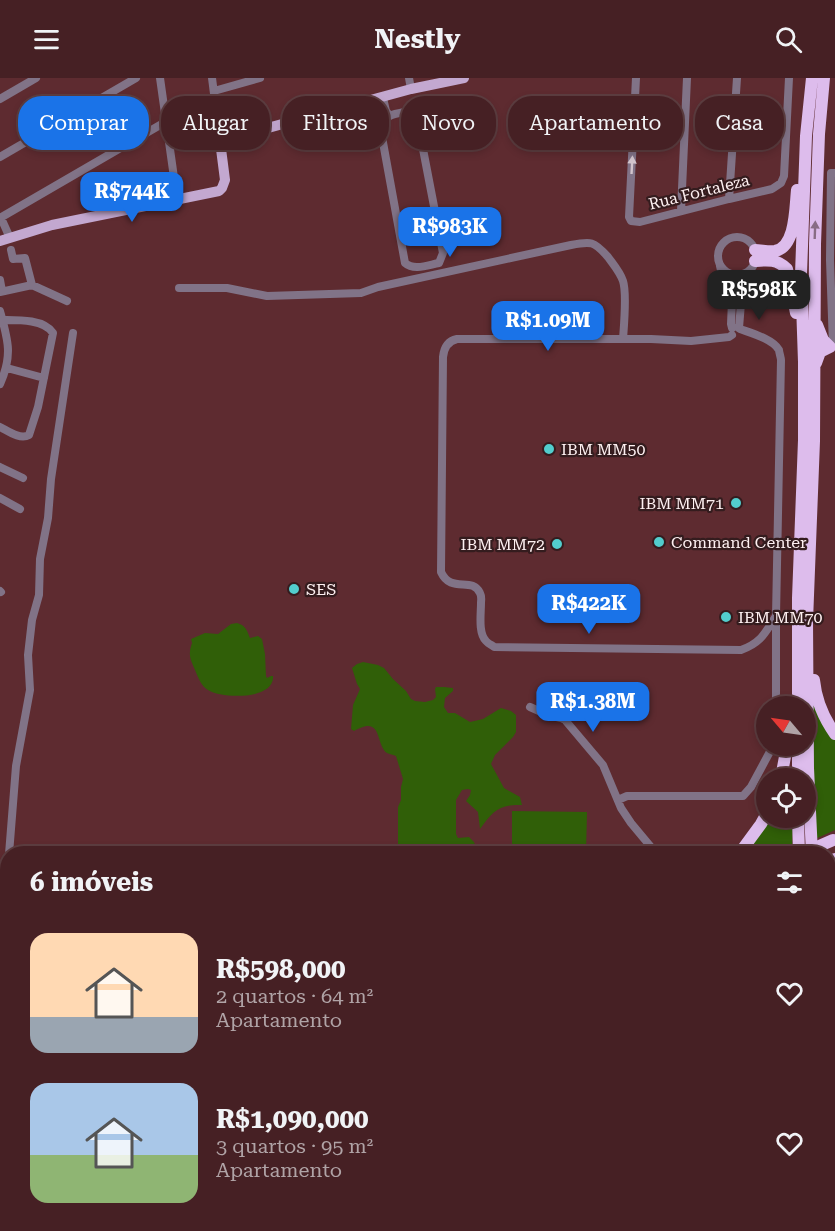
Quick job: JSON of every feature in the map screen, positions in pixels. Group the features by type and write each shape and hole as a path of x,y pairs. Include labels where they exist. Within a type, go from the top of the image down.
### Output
{"highway":[{"path":"791,696 798,598 804,440 801,273 812,78"},
{"path":"812,846 808,768 807,621 814,441 815,244 819,134 824,78"},
{"path":"753,260 782,248 789,242 807,136"},
{"path":"753,260 774,260 787,269 804,362"},
{"path":"815,321 823,340 833,346"},
{"path":"815,369 820,352 833,346"},
{"path":"798,598 798,696"},
{"path":"807,621 815,692 827,723 835,734"},
{"path":"745,846 758,828"},
{"path":"799,828 800,846"},
{"path":"818,846 834,839"}],"main road":[{"path":"389,100 411,90 464,78"},
{"path":"5,239 52,225 219,191 225,180 221,150"}],"street":[{"path":"0,99 36,78"},
{"path":"0,157 136,78"},
{"path":"160,78 163,96"},
{"path":"212,78 215,96"},
{"path":"214,91 260,78"},
{"path":"409,78 411,90"},
{"name":"Rua Fortaleza","path":"636,78 629,217 633,222 772,189 781,183 784,176 789,78"},
{"path":"681,211 687,78"},
{"path":"729,199 737,78"},
{"path":"384,150 405,263 413,268 439,263 443,253 417,118 410,111 389,115"},
{"path":"5,239 1,218 161,125"},
{"path":"171,150 177,198"},
{"path":"833,173 833,346"},
{"path":"736,291 723,280 718,256 722,245 731,238 737,237 748,240 753,260 736,291 731,324 736,331 766,340 774,345 779,351 781,360 776,696"},
{"path":"179,288 227,288 267,296 361,293 378,287 586,242 599,246 616,267 624,282 623,339"},
{"path":"11,250 13,259 25,258 32,285"},
{"path":"727,272 743,273 753,260"},
{"path":"720,262 736,291 736,331 729,337 691,341 457,339 449,342 443,357 440,567 442,576 452,584 468,585 480,593 481,630 485,641 494,647 741,650 762,639 776,616"},
{"path":"0,280 1,292 32,285 67,301"},
{"path":"0,311 9,351 7,368 0,384"},
{"path":"0,427 21,436 29,435 38,406 52,333 46,326 21,320 3,320"},
{"path":"10,846 16,766 30,690 28,655 32,620 39,595 40,559 48,518 51,479 73,333"},
{"path":"7,368 44,378"},
{"path":"0,469 23,478"},
{"path":"0,498 20,509"},
{"path":"762,639 775,645"},
{"path":"530,707 565,720 603,765 621,808 646,846"},
{"path":"618,800 627,796 743,796 751,787 768,756"}],"green space":[{"path":"237,623 245,628 250,638 258,636 262,639 266,676 267,678 273,676 271,684 266,690 246,695 215,693 206,688 197,676 190,656 191,639 205,633 218,634 231,624"},
{"path":"363,662 384,668 415,701 433,700 436,697 436,687 453,688 453,691 445,698 444,707 448,713 455,713 470,722 483,719 501,708 516,715 516,732 495,755 491,764 504,788 520,797 522,805 502,807 480,829 478,812 466,801 471,790 462,790 456,800 456,834 458,838 469,837 475,846 398,846 398,807 403,779 396,756 383,749 374,728 370,726 354,731 351,729 353,705 360,689 352,668"},
{"path":"816,700 835,737 835,830 813,840 813,828 816,828 816,768 813,768 813,756 816,756"},
{"path":"512,811 587,812 586,846 512,846"},
{"path":"761,828 793,828 792,846 748,846"}],"place":[{"name":"IBM MM50","path":"549,449"},
{"name":"IBM MM71","path":"736,503"},
{"name":"Command Center","path":"659,542"},
{"name":"IBM MM72","path":"557,544"},
{"name":"SES","path":"294,589"},
{"name":"IBM MM70","path":"726,617"}]}
